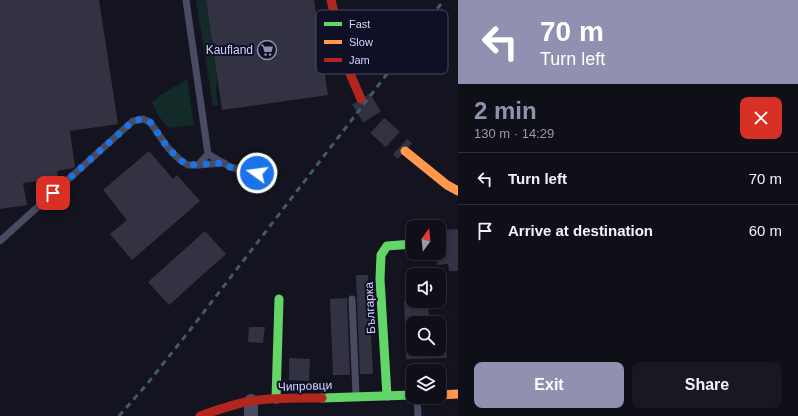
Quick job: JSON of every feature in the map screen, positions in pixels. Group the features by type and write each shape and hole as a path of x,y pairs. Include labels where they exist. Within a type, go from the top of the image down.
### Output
{"street":[{"path":"331,0 333,10"},
{"path":"350,74 362,99"},
{"path":"405,151 448,185 458,191"},
{"name":"Българка","path":"387,396 380,279 381,255 387,246 406,245"},
{"path":"276,399 279,299"},
{"path":"446,394 458,394"},
{"name":"Чипровци","path":"200,416 251,401 406,395"},
{"path":"251,401 251,416"}],"lane":[{"path":"186,0 208,154"},
{"path":"0,241 133,121 143,119 150,122 168,148 180,160 188,165 224,163"},
{"path":"208,154 230,167 257,173"},
{"path":"198,165 208,154"},
{"path":"352,299 356,397"},
{"path":"417,404 418,416"}],"green space":[{"path":"196,0 206,0 217,79 216,89 218,106 213,105"},
{"path":"187,79 194,125 168,128 158,115 152,102"}],"building":[{"path":"0,0 99,0 118,124 70,131 75,167 57,171 58,178 23,183 27,205 0,209"},
{"name":"Kaufland","path":"206,0 314,0 316,14 316,74 325,74 328,95 222,110"},
{"path":"149,151 173,179 177,175 200,201 132,260 110,234 127,220 103,190"},
{"path":"458,229 458,271 449,271 448,264 437,265 437,260 446,260 446,230"},
{"path":"205,231 226,254 169,305 148,282"},
{"path":"356,275 368,275 373,374 360,374"},
{"path":"347,298 350,375 333,375 330,299"},
{"path":"404,301 406,301 406,308 428,308 429,316 406,316 405,323"},
{"path":"249,327 265,327 263,343 248,342"},
{"path":"446,349 447,358 406,359 406,356 446,356"},
{"path":"289,358 310,359 309,381 289,380"}],"tunnel":[{"path":"361,99 377,125 405,151"}],"railway":[{"path":"436,10 444,0"},
{"path":"119,416 147,384 190,330 387,74"}],"traffic: fast":[{"path":"387,396 380,279 381,255 387,246 406,245"},
{"path":"276,399 279,299"},
{"path":"322,398 406,395"}],"traffic: slow":[{"path":"405,151 447,185 458,191"},
{"path":"446,395 458,394"}],"traffic: jam":[{"path":"331,0 333,10"},
{"path":"350,74 361,99"},
{"path":"200,416 231,405 251,401 278,398 322,398"}],"place":[{"name":"Kaufland","path":"267,50"}],"route":[{"path":"53,193 133,121 143,119 150,122 168,148 180,160 188,165 224,163 230,167 257,173"}]}
